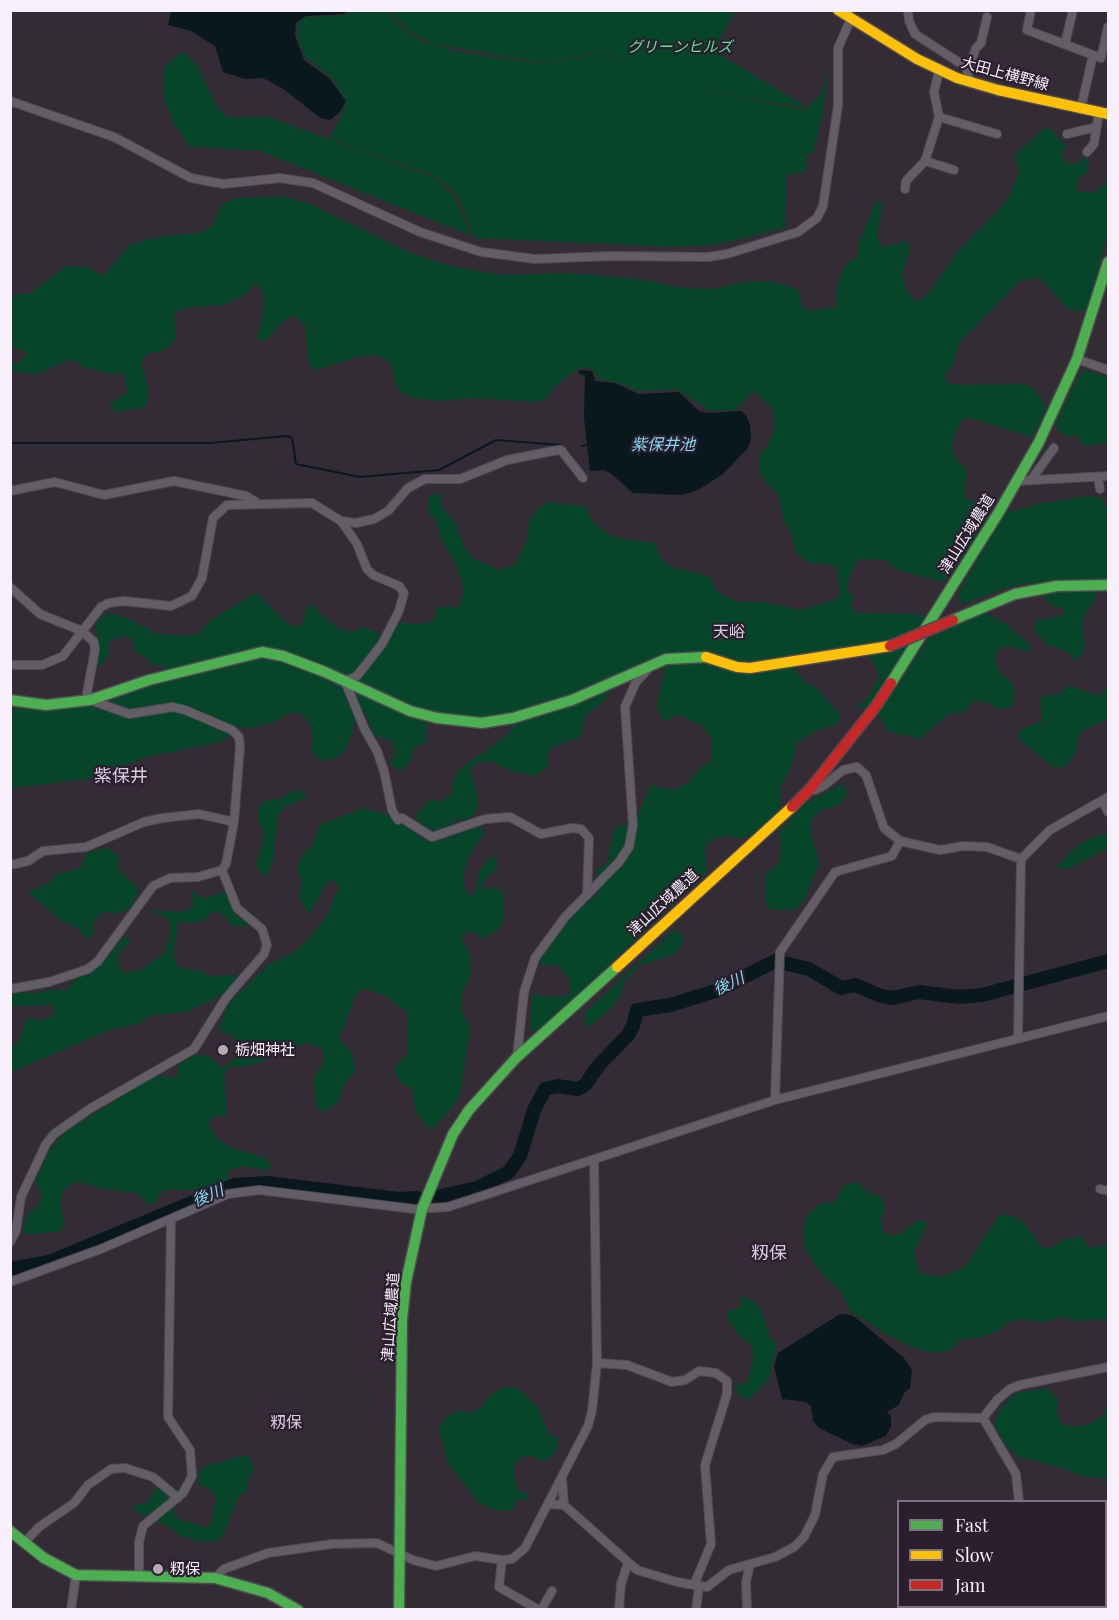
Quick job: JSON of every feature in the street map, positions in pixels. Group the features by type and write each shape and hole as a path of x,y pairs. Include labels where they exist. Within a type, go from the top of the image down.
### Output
{"street":[{"name":"大田上横野線","path":"838,10 939,70 970,82 1104,113"},
{"path":"908,10 910,26 919,38 968,70"},
{"path":"1031,10 1027,30 1101,58 1108,27"},
{"path":"1065,44 1073,10"},
{"path":"970,82 968,70 976,48 981,43 987,17"},
{"path":"10,101 114,137 191,178 223,184 280,178 313,183 420,232 481,252 535,259 612,256 708,257 727,254 798,232 817,218 823,206 838,106 838,48 851,19"},
{"path":"1081,108 1093,55"},
{"path":"905,189 906,181 926,161 939,117 934,92 939,70"},
{"path":"1087,152 1094,144 1097,127 1104,113"},
{"path":"939,117 997,134"},
{"path":"1067,134 1097,127"},
{"path":"926,161 954,170"},
{"name":"津山広域農道","path":"399,1610 402,1319 406,1282 422,1209 443,1155 469,1110 516,1058 810,789 876,706 1018,481 1057,405 1077,359 1108,261"},
{"path":"1077,359 1108,370"},
{"path":"1031,480 1054,448"},
{"path":"341,521 366,522 381,515 388,511 408,488 424,479 460,479 507,460 558,450 561,450 583,478"},
{"path":"1018,481 1108,476"},
{"path":"1098,478 1100,489"},
{"path":"10,491 54,482 104,495 174,481 246,496 256,502"},
{"path":"10,665 32,666 54,660 69,649 101,607 109,603 144,602 171,606 192,596 202,578 213,518 227,505 256,502 312,503 341,521 357,544 367,569 379,579 399,586 404,593 399,611 382,644 357,676 345,681"},
{"path":"10,700 46,705 90,699 157,678 262,652 308,664 410,711 437,718 482,723 513,718 572,700 654,662 693,656 750,668 890,646 1015,594 1057,586 1108,585"},
{"path":"10,587 40,614 82,630 94,642 95,650 87,693 90,699 129,714 173,707 185,710 232,730 239,737 240,747 234,822 226,864 222,870 198,877 170,878 153,886 104,953 88,969 49,982 10,989"},
{"path":"516,1058 524,992 535,958 565,917 619,862 632,838 625,707 636,682 654,662"},
{"path":"345,681 363,728 384,771 392,810 400,819 432,837 439,837 485,819 510,817 541,834 572,828 582,829 589,838 587,895"},
{"path":"810,789 815,790 825,785 843,770 857,767 862,769 870,784 884,828 900,841 940,850 963,846 987,847 1021,859"},
{"path":"1018,1038 1021,859 1050,830 1106,800 1108,812"},
{"path":"10,865 28,861 43,851 86,847 144,822 162,818 199,814 234,822"},
{"path":"775,1100 777,961 823,886 835,872 892,856 900,841"},
{"path":"10,1242 16,1231 21,1197 46,1144 54,1134 91,1108 194,1049 226,998 264,954 266,938 262,929 256,921 237,908 222,870"},
{"path":"10,1282 101,1249 228,1194 244,1190 422,1209 465,1202 775,1100 1108,1016"},
{"path":"215,1578 224,1569 295,1548 369,1542 389,1547 413,1560 436,1566 475,1556 502,1560 512,1559 525,1548 588,1426 596,1388 594,1159"},
{"path":"139,1577 139,1542 143,1526 178,1498 190,1483 192,1469 190,1450 168,1417 171,1219"},
{"path":"597,1363 627,1365 672,1382 685,1380 699,1371 717,1373 727,1381 727,1394 705,1466 711,1544 696,1586 696,1610"},
{"path":"983,1418 997,1400 1020,1384 1108,1367"},
{"path":"549,1504 564,1505 628,1563 646,1574 696,1586 713,1585 729,1570 784,1553 804,1538 815,1515 823,1474 833,1457 883,1450 896,1444 925,1420 934,1417 983,1418"},
{"path":"983,1418 1016,1474 1019,1500"},
{"path":"24,1543 39,1527 74,1503 88,1485 111,1469 124,1468 153,1477 178,1498"},
{"path":"562,1478 564,1505"},
{"path":"10,1531 59,1568 76,1575 215,1578 268,1593 298,1610"},
{"path":"502,1560 499,1587 540,1610 552,1590"},
{"path":"619,1610 621,1584 628,1563"},
{"path":"747,1610 746,1582 750,1564"},
{"path":"71,1610 76,1575"}],"green space":[{"name":"グリーンヒルズ","path":"353,11 389,11 398,25 418,40 459,52 545,64 605,52 664,80 605,51 545,63 433,44 408,31 390,11 736,11 717,43 719,54 805,106 804,108 668,82 805,110 821,94 828,68 825,101 814,152 807,155 805,173 787,174 785,228 715,245 675,247 475,238 456,192 434,176 330,139 347,102 331,77 305,57 297,35 298,24 306,17 345,15"},
{"path":"183,51 199,68 216,106 227,117 268,117 434,178 453,194 472,236 260,151 189,146 174,124 164,99 164,67"},
{"path":"1047,126 1068,148 1061,152 1065,163 1079,165 1082,156 1089,162 1086,175 1078,177 1076,191 1097,193 1097,187 1104,187 1108,176 1108,230 1091,300 1083,312 1068,309 1040,278 1021,280 959,343 954,362 944,377 948,383 1020,384 1032,387 1047,407 1031,437 973,419 963,419 954,435 952,450 958,462 967,469 964,497 985,507 989,515 967,552 943,582 894,569 886,560 859,559 854,565 847,584 848,592 854,596 851,607 856,613 919,614 923,617 921,624 867,710 853,705 865,702 877,681 878,671 870,657 868,646 832,650 792,659 793,667 806,683 816,687 840,715 838,724 812,732 797,743 791,767 780,788 781,802 777,815 756,836 736,838 726,836 708,842 705,852 707,873 539,1030 530,1030 532,994 552,997 567,996 570,992 569,978 558,965 543,965 539,962 542,951 564,923 599,892 596,876 599,867 607,864 614,829 619,825 630,824 637,818 651,785 674,790 690,781 702,766 712,761 712,740 703,726 679,715 663,721 657,707 664,671 657,658 624,671 604,701 586,715 579,738 554,746 548,753 548,766 536,776 511,771 492,762 479,762 470,769 478,798 476,813 467,820 456,820 447,828 437,831 424,827 415,816 430,799 440,802 452,794 453,780 460,769 505,737 518,721 426,714 427,742 414,748 411,761 400,771 390,764 396,752 392,741 374,735 365,713 356,719 346,751 334,759 320,761 311,751 313,736 309,723 300,713 290,713 272,723 250,728 235,727 230,730 228,738 219,742 147,757 89,779 11,788 11,712 16,708 50,711 85,705 105,711 112,707 112,695 167,676 162,664 152,665 145,656 135,653 133,642 126,635 109,642 108,656 100,667 96,661 99,642 95,624 107,613 125,617 156,633 179,636 199,634 210,620 256,593 286,622 297,628 303,623 307,606 314,605 318,612 341,630 352,632 364,627 378,633 389,633 403,622 415,624 433,622 437,607 459,607 464,592 457,566 443,542 436,519 428,513 428,498 433,493 442,495 441,505 455,523 465,549 474,559 500,570 515,565 527,540 529,523 536,510 548,502 585,506 594,523 613,537 655,543 661,560 672,567 709,576 718,593 738,602 763,602 800,610 836,600 840,592 837,569 828,564 809,563 796,552 790,530 784,522 778,493 768,486 760,472 759,455 767,447 774,431 774,411 754,390 736,410 709,411 678,389 638,391 620,383 599,379 592,369 581,367 557,384 546,399 537,402 474,398 439,401 412,398 398,390 390,362 377,355 357,357 317,370 309,365 305,326 297,317 288,317 266,340 260,341 257,337 263,316 263,292 256,283 246,294 225,305 191,307 175,312 176,340 165,350 150,353 141,360 149,393 146,407 116,412 109,404 128,393 124,373 109,374 84,367 71,359 35,375 11,370 11,364 18,363 28,353 11,346 11,296 31,293 66,266 88,267 103,276 131,244 164,236 200,233 213,225 221,205 233,199 282,196 310,204 406,251 450,266 504,275 563,273 595,275 644,280 682,288 712,289 749,281 776,282 799,290 802,307 809,311 836,307 837,287 846,264 857,257 860,240 877,200 883,203 877,237 882,247 907,241 910,250 902,275 906,290 916,302 928,295 957,252 1007,201 1020,171 1014,155"},
{"path":"1085,370 1108,377 1108,442 1091,446 1081,444 1078,435 1066,437 1056,428 1058,418 1079,375"},
{"path":"1088,496 1102,498 1105,506 1108,506 1108,580 1093,589 1097,598 1087,610 1082,624 1085,644 1083,654 1074,661 1066,651 1046,644 1035,631 1036,621 1065,615 1064,609 1052,605 1044,598 1040,585 1030,583 1009,587 963,604 958,599 963,585 1005,513 1037,504"},
{"path":"985,613 1003,622 1029,644 1030,653 1010,646 998,649 995,660 1001,675 1009,679 1015,688 1012,707 999,710 987,702 974,701 964,712 950,713 920,739 888,731 878,714 929,638 972,616"},
{"path":"1067,685 1100,696 1108,685 1108,719 1080,732 1075,754 1065,767 1053,767 1018,738 1020,730 1042,721 1041,696 1061,694"},
{"path":"843,784 847,794 840,805 822,809 812,819 811,834 819,863 806,897 796,910 770,910 765,903 765,874 779,863 781,844 779,832 805,803"},
{"path":"294,790 305,793 307,798 286,806 278,816 273,862 266,876 263,875 256,864 263,842 263,830 258,819 259,806 269,799 281,799"},
{"path":"362,808 388,815 424,839 436,842 475,827 482,828 484,835 473,848 464,871 464,886 469,896 475,893 479,872 488,859 496,857 497,868 486,878 482,887 484,890 495,887 503,891 504,917 499,929 485,938 469,931 461,937 471,958 470,977 462,994 461,1009 470,1029 460,1094 453,1106 432,1130 424,1124 416,1111 412,1089 399,1081 394,1068 408,1054 408,1013 387,997 363,988 354,998 339,1039 351,1051 356,1069 343,1087 337,1103 322,1112 316,1107 314,1078 324,1061 323,1049 306,1043 280,1050 262,1062 243,1067 230,1066 224,1074 227,1113 224,1117 216,1115 208,1122 216,1138 230,1147 268,1159 272,1168 264,1170 242,1166 229,1170 227,1181 208,1187 163,1190 156,1202 149,1205 137,1193 98,1188 77,1181 63,1191 60,1204 65,1225 60,1231 29,1235 23,1232 28,1214 39,1204 42,1193 35,1182 50,1149 65,1132 149,1079 161,1076 177,1078 179,1064 195,1055 208,1056 222,1068 235,1059 238,1049 231,1034 219,1032 227,1005 269,964 296,951 311,936 326,917 339,887 333,879 325,885 312,910 307,912 299,898 302,880 297,870 301,857 312,846 320,825"},
{"path":"1108,834 1108,848 1070,868 1058,869 1057,865 1069,852 1090,838"},
{"path":"107,848 118,854 118,869 139,889 132,907 119,914 103,911 93,923 93,935 86,939 78,928 63,922 28,892 49,883 57,874 80,868 87,852"},
{"path":"195,890 200,898 225,892 235,915 249,923 248,926 233,926 220,912 212,912 200,922 178,922 173,953 175,962 180,968 202,971 207,976 241,975 238,981 223,995 186,1012 149,1016 141,1023 110,1030 11,1072 10,1047 18,1043 27,1018 41,1020 56,1015 52,1005 11,1006 11,993 37,993 55,989 65,991 78,977 107,958 125,935 130,942 117,955 120,969 124,973 145,968 154,959 164,955 170,935 170,922 162,915 147,910 178,912 189,910 193,905 192,892"},
{"path":"674,930 684,935 682,944 675,954 640,965 624,982 621,995 613,1006 591,1026 586,1027 584,1013"},
{"path":"856,1181 867,1192 882,1198 885,1208 881,1218 883,1231 892,1236 902,1233 918,1221 928,1222 914,1252 920,1273 940,1277 965,1267 1000,1214 1015,1217 1025,1223 1041,1247 1048,1249 1067,1238 1081,1237 1090,1248 1108,1244 1108,1319 1076,1321 1061,1317 1044,1322 1022,1319 1008,1322 998,1331 982,1337 960,1340 952,1349 937,1353 914,1348 888,1335 850,1311 842,1293 818,1269 805,1249 803,1231 807,1216 819,1204 835,1202 844,1186"},
{"path":"737,1297 756,1303 763,1314 769,1336 777,1344 768,1381 746,1401 734,1390 738,1384 747,1383 754,1356 751,1345 739,1336 727,1318 728,1311 743,1306"},
{"path":"516,1387 538,1407 549,1435 558,1437 556,1452 547,1460 540,1461 528,1454 516,1462 514,1472 518,1491 527,1494 529,1499 516,1501 513,1510 498,1511 479,1503 448,1463 439,1430 444,1419 457,1411 474,1412 482,1407 490,1395 502,1388"},
{"path":"1047,1388 1058,1400 1057,1412 1061,1424 1073,1427 1090,1424 1104,1415 1108,1399 1108,1479 1082,1476 1063,1468 1018,1457 1007,1447 994,1424 999,1411 1016,1393"},
{"path":"249,1456 254,1467 248,1480 247,1492 240,1494 221,1540 201,1542 180,1536 175,1530 133,1510 135,1505 147,1503 158,1486 176,1488 179,1490 175,1498 174,1515 181,1520 205,1527 210,1525 217,1499 211,1490 198,1484 199,1474 205,1466"}],"water":[{"path":"171,11 350,11 343,14 306,16 296,23 295,35 304,60 329,78 346,101 340,112 330,120 320,118 285,90 263,78 245,79 223,72 215,46 191,31 168,25"},
{"name":"紫保井池","path":"579,370 592,371 595,381 615,383 639,394 679,392 699,411 708,413 741,411 746,415 750,425 751,440 748,448 723,474 698,490 682,495 633,493 610,473 603,470 590,471 584,418 585,375 579,374"},
{"path":"840,1314 851,1315 860,1321 904,1358 912,1370 910,1388 904,1393 899,1405 887,1412 891,1416 891,1426 886,1436 862,1446 852,1444 819,1428 813,1421 811,1406 806,1402 782,1399 774,1366 778,1353"}],"waterway":[{"path":"10,443 210,443 287,436 292,438 296,464 360,477 439,470 496,440 561,445"},
{"name":"紫保井池","path":"582,446 586,445"},
{"name":"後川","path":"436,1197 477,1188 509,1172 520,1156 534,1110 545,1089 557,1086 578,1089 585,1085 599,1065 628,1035 637,1010 670,1005 716,991 775,961 809,969 841,988 855,985 881,996 893,998 919,992 960,997 982,995 1108,961"},
{"name":"後川","path":"10,1269 49,1262 235,1185 267,1183 399,1199 417,1198"}],"traffic: fast":[{"path":"891,683 999,512 1039,442 1077,359 1108,262"},
{"path":"953,620 1015,594 1057,586 1108,585"},
{"path":"10,700 46,705 90,700 149,680 262,652 283,656 325,672 410,711 437,718 482,723 513,718 572,700 666,659 706,657"},
{"path":"399,1610 402,1319 406,1282 422,1209 453,1134 469,1110 516,1058 617,967"},
{"path":"10,1531 44,1558 76,1575 215,1578 268,1593 298,1610"}],"traffic: slow":[{"path":"838,10 917,59 957,78 998,90 1108,114"},
{"path":"706,657 737,667 750,668 890,646"},
{"path":"617,967 792,807"}],"traffic: jam":[{"path":"890,646 953,620"},
{"path":"792,807 810,789 876,706 891,683"}],"place":[{"name":"栃畑神社","path":"223,1050"},
{"name":"籾保","path":"158,1569"}],"district":[{"name":"天峪","path":"729,632"},
{"name":"紫保井","path":"121,776"},
{"name":"籾保","path":"769,1253"},
{"name":"籾保","path":"286,1423"}]}
